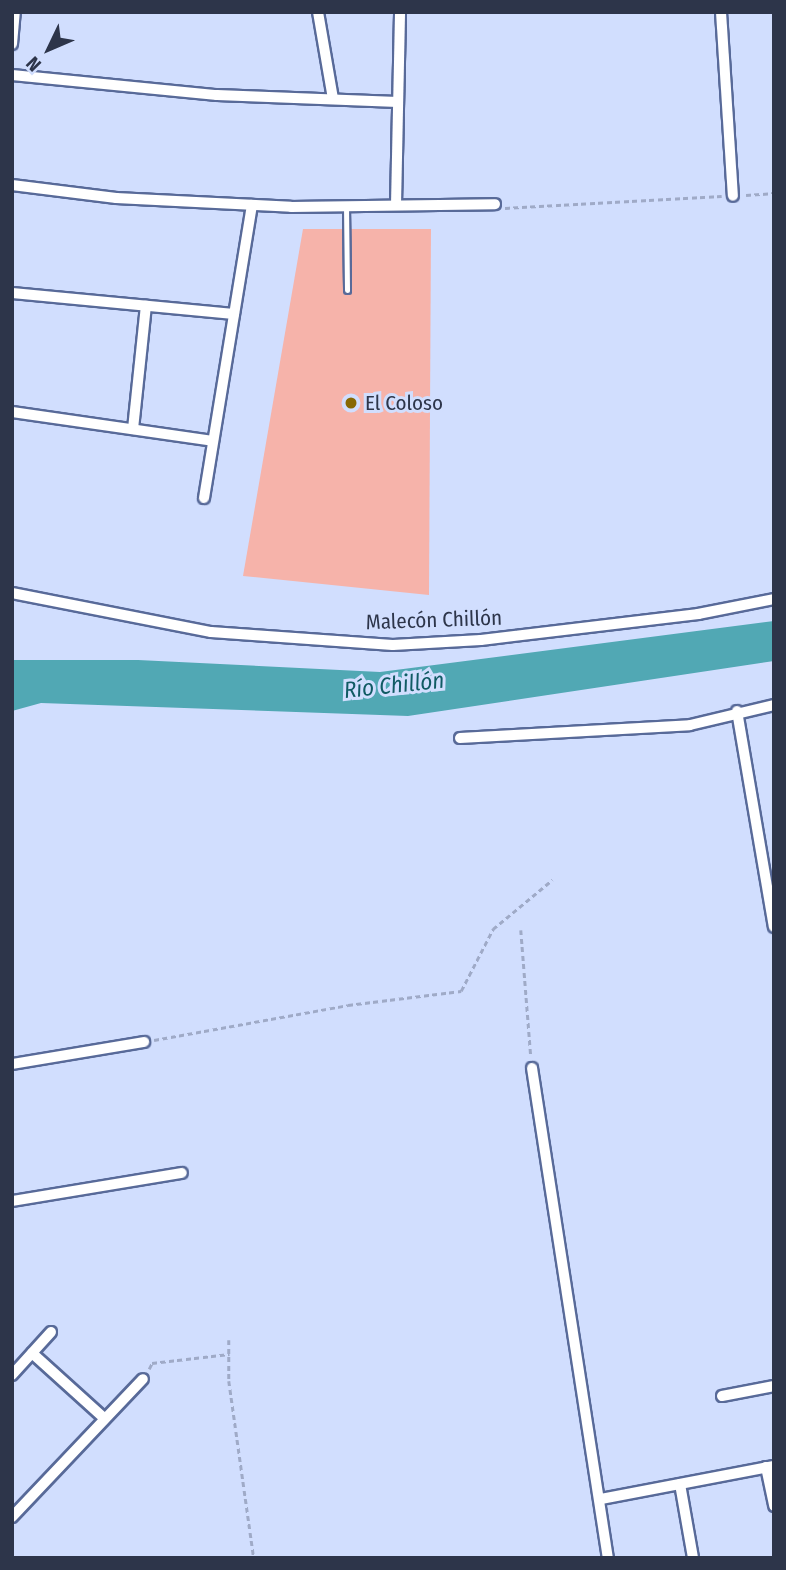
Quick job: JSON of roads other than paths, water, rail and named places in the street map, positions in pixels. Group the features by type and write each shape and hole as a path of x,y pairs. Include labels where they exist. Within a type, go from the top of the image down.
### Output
{"street":[{"path":"12,44 15,12"},
{"path":"318,12 333,99"},
{"path":"396,205 400,12"},
{"path":"721,12 733,196"},
{"path":"12,75 217,95 398,102"},
{"path":"12,185 116,198 252,205 495,204"},
{"path":"204,498 252,205"},
{"path":"12,293 234,314"},
{"path":"133,429 145,306"},
{"path":"12,412 214,441"},
{"name":"Malecón Chillón","path":"12,593 211,632 393,645 536,634 698,614 774,599"},
{"path":"460,738 690,725 737,711 774,705"},
{"path":"737,711 774,928"},
{"path":"12,1063 144,1042"},
{"path":"532,1068 601,1499 608,1558"},
{"path":"12,1201 182,1173"},
{"path":"12,1375 51,1332"},
{"path":"32,1353 104,1418"},
{"path":"12,1517 143,1379"},
{"path":"722,1396 774,1386"},
{"path":"601,1499 770,1467 774,1506"},
{"path":"680,1484 693,1558"}],"lane":[{"path":"346,206 347,290"}],"water":[{"name":"Río Chillón","path":"774,621 774,661 408,716 41,703 12,711 12,660 138,660 380,672"}],"place":[{"name":"El Coloso","path":"351,403"}]}
